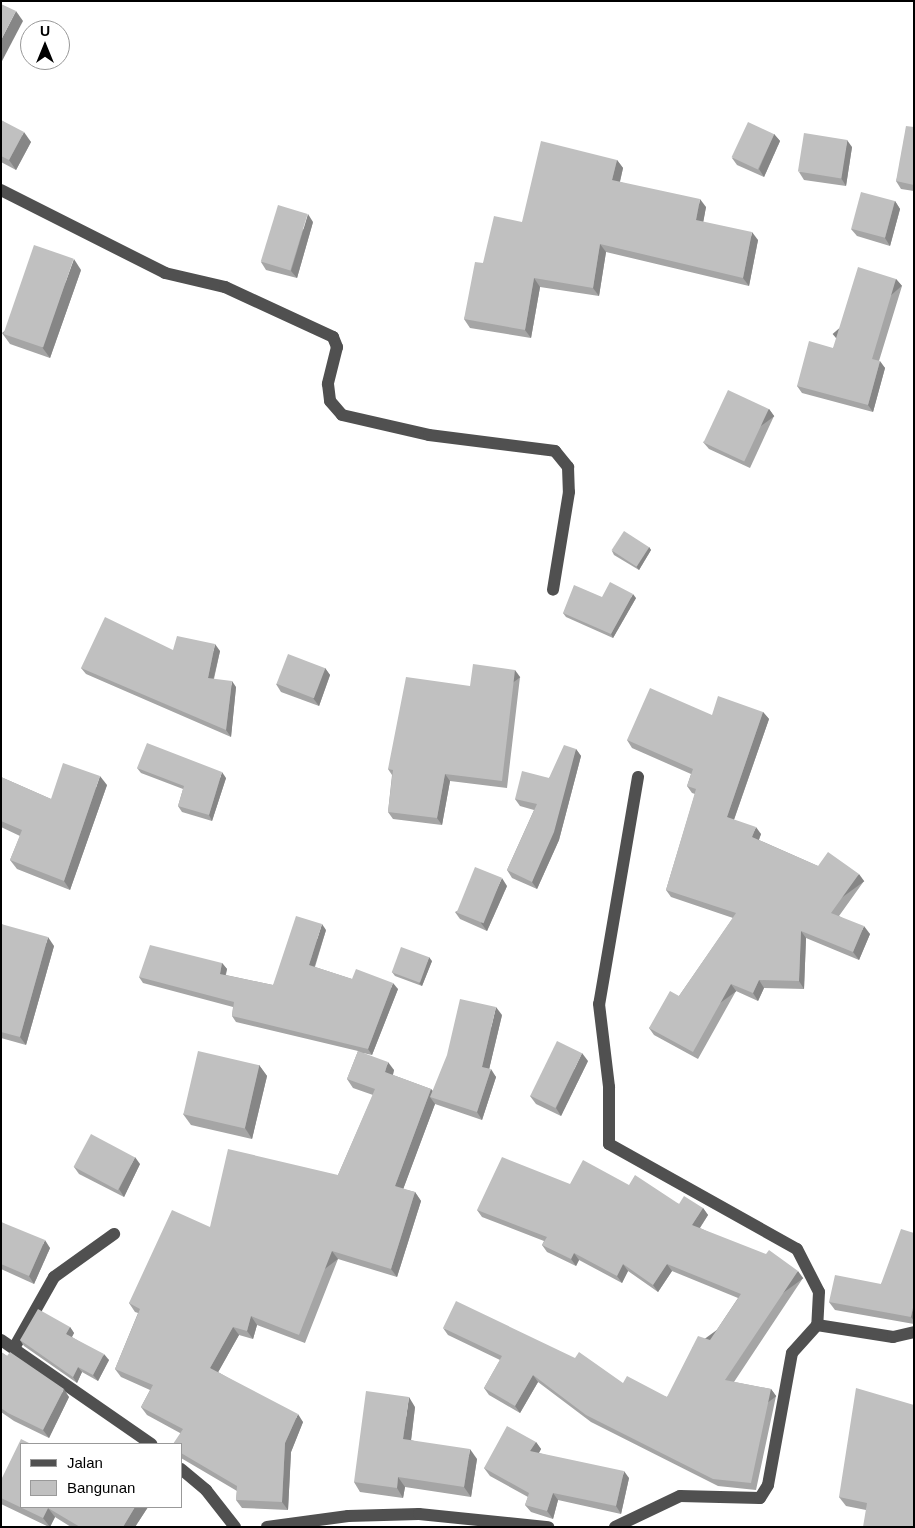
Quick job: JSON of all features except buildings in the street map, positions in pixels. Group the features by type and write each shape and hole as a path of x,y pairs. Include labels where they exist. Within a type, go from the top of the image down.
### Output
{"street":[{"path":"1,190 165,273 225,287 333,336 337,347 328,384 330,401 342,415 429,435 555,451 568,467 570,492 553,590"},
{"path":"615,1527 680,1496 760,1498 768,1485 792,1353 817,1325 819,1292 797,1249 609,1144 609,1087 599,1004 638,777"},
{"path":"14,1348 54,1277 114,1234"},
{"path":"817,1325 893,1337 914,1332"},
{"path":"1,1340 150,1443"},
{"path":"182,1470 206,1490 235,1527"},
{"path":"267,1527 348,1516 419,1514 548,1527"}]}
